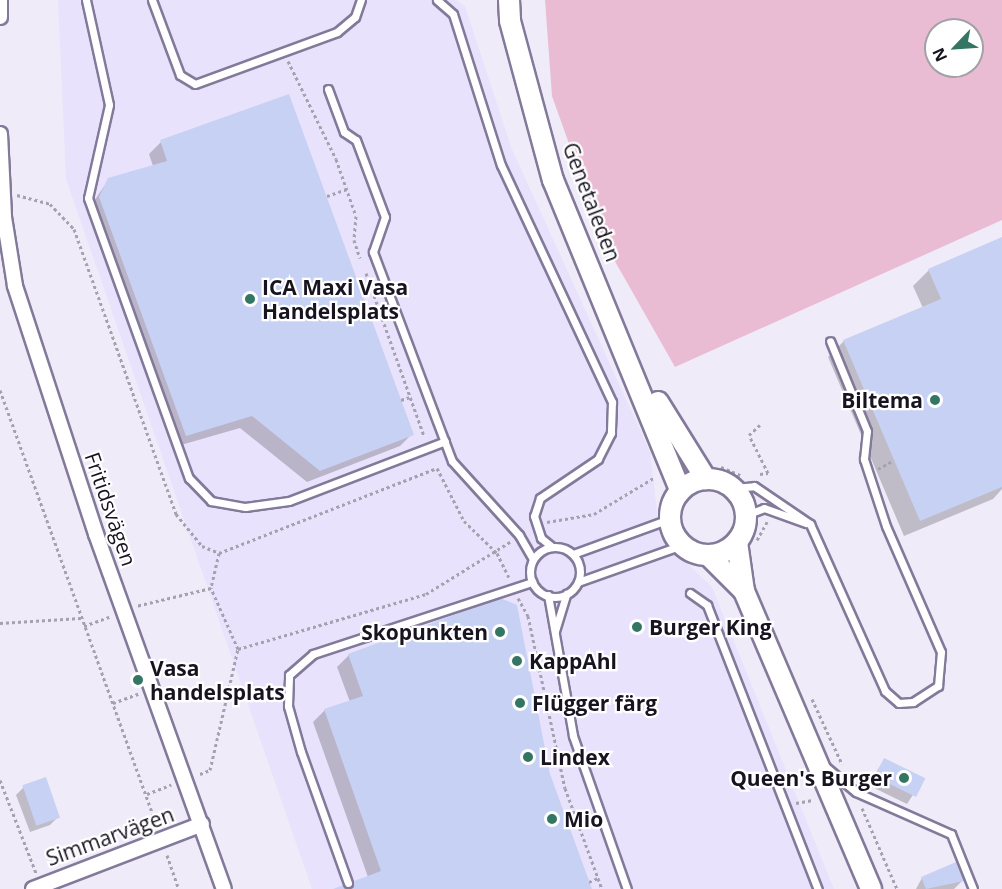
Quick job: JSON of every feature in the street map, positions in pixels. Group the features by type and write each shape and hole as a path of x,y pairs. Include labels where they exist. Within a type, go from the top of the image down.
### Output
{"main road":[{"name":"Genetaleden","path":"509,0 510,21 553,180 625,348 680,490"},
{"name":"Genetaleden","path":"625,348 706,478"},
{"path":"744,591 709,556 682,546 669,519 680,490 706,478 733,488 746,515 737,542 744,591 871,889"},
{"path":"709,556 737,542"}],"street":[{"path":"0,0 0,17"},
{"name":"Fritidsvägen","path":"0,134 3,233 15,286 124,610 224,889"},
{"name":"Simmarvägen","path":"37,887 202,824"}],"lane":[{"path":"86,0 109,105 88,198 189,478 211,501 245,507 289,501 444,441"},
{"path":"152,0 180,75 195,84 337,32 355,17 361,0"},
{"path":"437,0 453,14 501,165 612,402 611,433 598,459 540,498 534,516 541,538 552,547 573,554 669,519"},
{"path":"328,89 344,132 356,140 385,217 374,252 452,461 519,535 533,559 532,582"},
{"path":"733,488 754,486 810,524 885,691 906,703 938,686 942,652 886,526 864,459 867,431 830,341"},
{"path":"746,515 764,508 810,524"},
{"path":"555,633 566,594 578,582 682,546"},
{"path":"533,559 552,547"},
{"path":"573,554 580,567 578,582"},
{"path":"348,883 301,752 288,706 289,675 313,654 532,582"},
{"path":"532,582 548,596 573,736 627,889"},
{"path":"690,593 706,605 818,889"},
{"path":"548,596 566,594"},
{"path":"815,758 856,792 951,834 973,889"}],"path":[{"path":"327,196 347,189"},
{"path":"3,197 27,195 50,204 74,229 176,514 202,546 219,553 437,468 464,521 497,553 528,616 565,789 602,889"},
{"path":"0,390 81,618 147,794 179,889"},
{"path":"401,400 410,397"},
{"path":"760,424 749,435 768,472"},
{"path":"147,794 210,771 238,649 211,588 219,553"},
{"path":"238,649 426,594 497,553"},
{"path":"84,626 124,610 211,588"},
{"path":"0,623 81,618"},
{"path":"0,780 37,887"},
{"path":"785,805 832,797"},
{"path":"589,882 598,878"}],"shaded area":[{"name":"Vasa handelsplats","path":"58,0 456,0 465,6 511,147 650,452 660,537 712,587 834,889 312,889 66,179"},
{"path":"545,0 1002,0 1002,220 675,367 604,242 552,96"}],"building":[{"name":"ICA Maxi Vasa Handelsplats","path":"289,94 414,435 320,471 252,416 186,436 99,197 108,178 167,161 160,140"},
{"name":"Biltema","path":"1002,237 1002,487 920,521 843,340 941,299 928,269"},
{"path":"500,598 517,605 550,774 592,889 333,889 381,871 324,709 363,696 348,654"},
{"path":"884,758 925,778 916,797 875,777"},
{"path":"46,777 60,818 36,826 22,785"},
{"path":"956,862 964,881 926,889 921,877"}],"place":[{"name":"ICA Maxi Vasa Handelsplats","path":"250,299"},
{"name":"Biltema","path":"935,400"},
{"name":"Burger King","path":"637,627"},
{"name":"Skopunkten","path":"500,632"},
{"name":"KappAhl","path":"517,661"},
{"name":"Vasa handelsplats","path":"138,680"},
{"name":"Flügger färg","path":"520,703"},
{"name":"Lindex","path":"528,757"},
{"name":"Queen's Burger","path":"904,778"},
{"name":"Mio","path":"552,819"}]}
